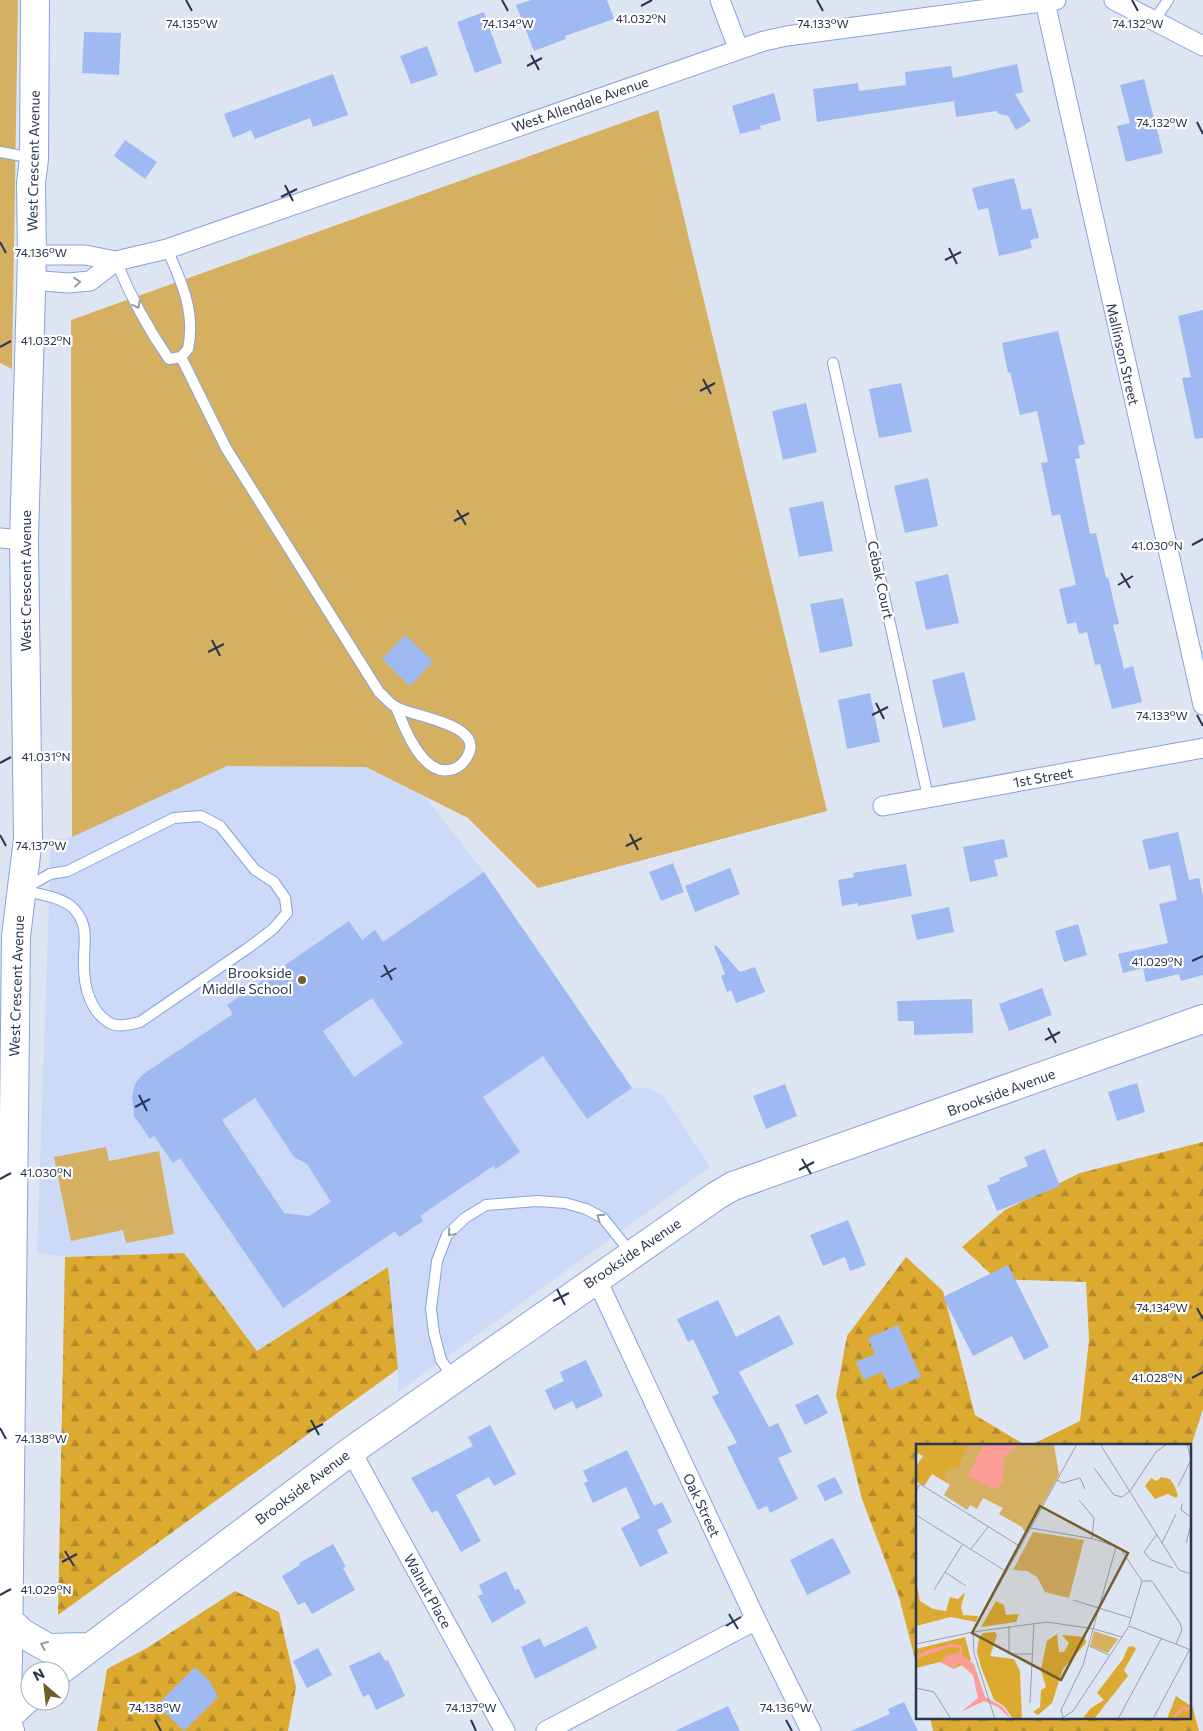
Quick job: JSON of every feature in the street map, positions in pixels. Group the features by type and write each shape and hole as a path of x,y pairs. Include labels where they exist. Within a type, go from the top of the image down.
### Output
{"main road":[{"name":"West Crescent Avenue","path":"8,1725 4,1480 6,1158 16,936 11,888 28,839 12,539 31,268 35,0"},
{"name":"Brookside Avenue","path":"70,1662 351,1451 596,1278 716,1196 734,1186 1203,1020"},
{"path":"7,1619 22,1633 48,1648 88,1647"},
{"path":"8,1725 20,1709"}],"street":[{"path":"720,0 738,48"},
{"path":"1114,0 1203,46"},
{"name":"West Allendale Avenue","path":"31,268 85,255 116,261 167,249 738,48 787,36 1051,1"},
{"name":"Mallinson Street","path":"1051,1 1203,705"},
{"name":"West Allendale Avenue","path":"31,268 68,283 90,281 116,261"},
{"name":"1st Street","path":"883,806 1203,748"},
{"name":"Oak Street","path":"596,1278 756,1620 811,1731"},
{"name":"Walnut Place","path":"351,1451 505,1731"},
{"path":"546,1731 756,1620"}],"lane":[{"path":"1154,21 1168,0"},
{"path":"0,152 34,159"},
{"path":"116,261 136,304 162,350 169,359 181,357 188,349 191,338 188,301 167,249"},
{"path":"181,357 226,448 379,692 396,707 459,729 468,739 470,752 462,765 448,771 435,768 424,760 406,733 396,707"},
{"name":"Cebak Court","path":"833,363 928,797"},
{"path":"201,816 220,826 255,870 274,882 285,898 287,913 273,930 140,1022 125,1025 110,1024 97,1012 87,992 84,966 86,937 83,921 74,908 60,901 11,888 50,874 68,871 174,818 201,816"},
{"path":"454,1378 441,1360 434,1333 431,1309 437,1262 447,1236 465,1218 486,1205 538,1201 565,1203 586,1209 603,1218 632,1254"}],"shaded area":[{"path":"0,0 18,0 12,369 0,363"},
{"path":"658,110 827,811 538,888 468,818 366,767 227,766 72,837 71,320"},
{"name":"Brookside Middle School","path":"227,766 366,767 425,797 484,872 632,1088 648,1088 663,1095 710,1167 398,1392 398,1369 388,1267 257,1351 184,1253 65,1257 37,1252 51,840 72,837"},
{"path":"106,1147 109,1161 159,1151 174,1234 126,1243 123,1230 71,1241 54,1157"}],"green space":[{"path":"1203,1142 1203,1409 1190,1449 1190,1444 1033,1444 1080,1421 1089,1340 1086,1282 996,1279 962,1247 1005,1210 1080,1173"},
{"path":"184,1253 257,1351 388,1267 398,1369 58,1615 65,1257"},
{"path":"906,1257 943,1291 975,1415 1023,1444 916,1444 916,1663 899,1597 862,1499 836,1395 847,1336"},
{"path":"235,1591 279,1612 296,1687 288,1731 97,1731 107,1669 147,1648"},
{"path":"1190,1698 1199,1731 933,1731 930,1718 1190,1718"}],"building":[{"path":"531,0 607,0 614,19 565,36 566,39 534,51 516,5"},
{"path":"484,12 502,63 475,73 457,22"},
{"path":"84,32 121,33 119,75 82,73"},
{"path":"427,46 438,75 411,84 400,56"},
{"path":"1017,64 1023,92 1015,94 1031,121 1016,130 1008,116 999,114 996,111 956,117 954,101 817,122 813,89 858,83 859,91 906,85 905,72 951,66 953,78"},
{"path":"333,74 348,115 313,127 310,118 255,139 251,130 233,138 224,114"},
{"path":"1144,79 1163,153 1126,162 1117,126 1130,123 1120,85"},
{"path":"774,93 781,120 760,126 761,129 740,134 732,106"},
{"path":"125,140 157,162 145,179 114,156"},
{"path":"1014,178 1022,210 1031,208 1039,238 1030,240 1032,248 999,256 988,208 978,210 972,188"},
{"path":"1203,310 1203,438 1195,439 1182,378 1191,377 1178,316"},
{"path":"1058,331 1085,444 1078,446 1080,458 1075,459 1090,534 1096,533 1106,578 1108,577 1119,624 1113,625 1124,669 1133,666 1142,702 1112,709 1100,664 1095,665 1087,632 1079,634 1076,622 1067,624 1059,589 1076,585 1060,514 1052,516 1041,463 1048,462 1037,411 1020,415 1002,343"},
{"path":"901,383 912,432 879,438 869,389"},
{"path":"806,403 817,452 783,460 772,411"},
{"path":"928,478 938,526 905,533 894,486"},
{"path":"823,501 833,551 799,557 789,508"},
{"path":"948,574 959,623 926,630 915,582"},
{"path":"843,598 853,646 820,653 810,604"},
{"path":"405,635 433,661 410,686 382,659"},
{"path":"964,672 976,720 943,728 932,680"},
{"path":"870,693 880,742 847,749 838,700"},
{"path":"1178,832 1189,880 1199,878 1203,896 1203,975 1181,981 1179,974 1146,982 1143,968 1123,973 1118,954 1168,943 1159,904 1177,900 1170,865 1149,870 1142,840"},
{"path":"1004,839 1008,857 994,860 998,876 970,882 963,847"},
{"path":"673,863 684,892 661,901 649,872"},
{"path":"906,864 912,896 858,906 858,903 842,906 838,880 854,877 853,873"},
{"path":"730,868 740,894 695,912 685,886"},
{"path":"484,872 632,1088 587,1119 543,1056 483,1097 520,1152 496,1169 493,1166 420,1216 423,1221 399,1237 395,1231 283,1308 180,1158 173,1163 154,1136 150,1139 134,1116 132,1095 135,1084 142,1075 233,1014 227,1005 349,921 362,940 375,930 383,942","holes":["372,998 403,1043 354,1077 323,1031","255,1098 294,1157 307,1164 331,1202 309,1216 284,1213 222,1120"]},
{"path":"949,907 954,932 917,940 911,915"},
{"path":"1078,924 1087,955 1064,962 1055,931"},
{"path":"716,945 740,972 755,967 765,992 736,1003 731,990 727,992 721,976 725,974 714,946"},
{"path":"1042,988 1052,1015 1009,1031 999,1004"},
{"path":"972,999 973,1033 914,1035 914,1021 898,1021 897,1001"},
{"path":"1137,1083 1145,1112 1117,1121 1108,1092"},
{"path":"785,1084 797,1116 766,1129 753,1096"},
{"path":"1045,1149 1060,1186 997,1211 987,1186 1000,1181 999,1178 1028,1166 1024,1157"},
{"path":"848,1220 866,1265 850,1271 845,1257 823,1266 810,1235"},
{"path":"1008,1265 1049,1347 1024,1360 1012,1336 973,1356 943,1297"},
{"path":"718,1300 736,1337 779,1315 794,1344 739,1372 769,1427 778,1423 792,1452 778,1458 798,1499 770,1513 767,1506 758,1510 727,1447 737,1443 712,1397 719,1393 693,1339 688,1342 677,1319"},
{"path":"898,1325 921,1377 890,1390 882,1372 864,1380 856,1362 875,1354 868,1338"},
{"path":"586,1360 603,1396 576,1409 573,1401 554,1410 545,1390 564,1381 560,1372"},
{"path":"818,1394 828,1413 805,1425 795,1405"},
{"path":"490,1425 516,1474 494,1486 489,1477 456,1495 481,1541 461,1552 437,1510 432,1513 411,1478 473,1446 468,1437"},
{"path":"627,1450 654,1506 662,1502 672,1522 657,1530 668,1553 640,1567 621,1528 640,1518 626,1487 593,1503 584,1483 588,1481 583,1471"},
{"path":"835,1477 843,1493 825,1501 817,1485"},
{"path":"833,1538 851,1573 807,1595 790,1560"},
{"path":"333,1544 346,1567 343,1568 355,1590 312,1614 305,1602 298,1605 282,1576 300,1565 299,1563"},
{"path":"506,1571 515,1590 519,1589 526,1603 492,1623 478,1596 483,1594 479,1585"},
{"path":"587,1626 597,1648 535,1679 521,1647 540,1638 544,1647"},
{"path":"318,1648 332,1675 307,1688 293,1661"},
{"path":"380,1652 385,1661 388,1660 405,1696 376,1710 369,1694 363,1697 349,1666"},
{"path":"195,1667 210,1682 218,1697 184,1731 157,1705"},
{"path":"904,1702 918,1731 851,1731 890,1714 888,1709"},
{"path":"728,1706 740,1731 675,1731"}],"place":[{"name":"Brookside Middle School","path":"302,980"}]}
